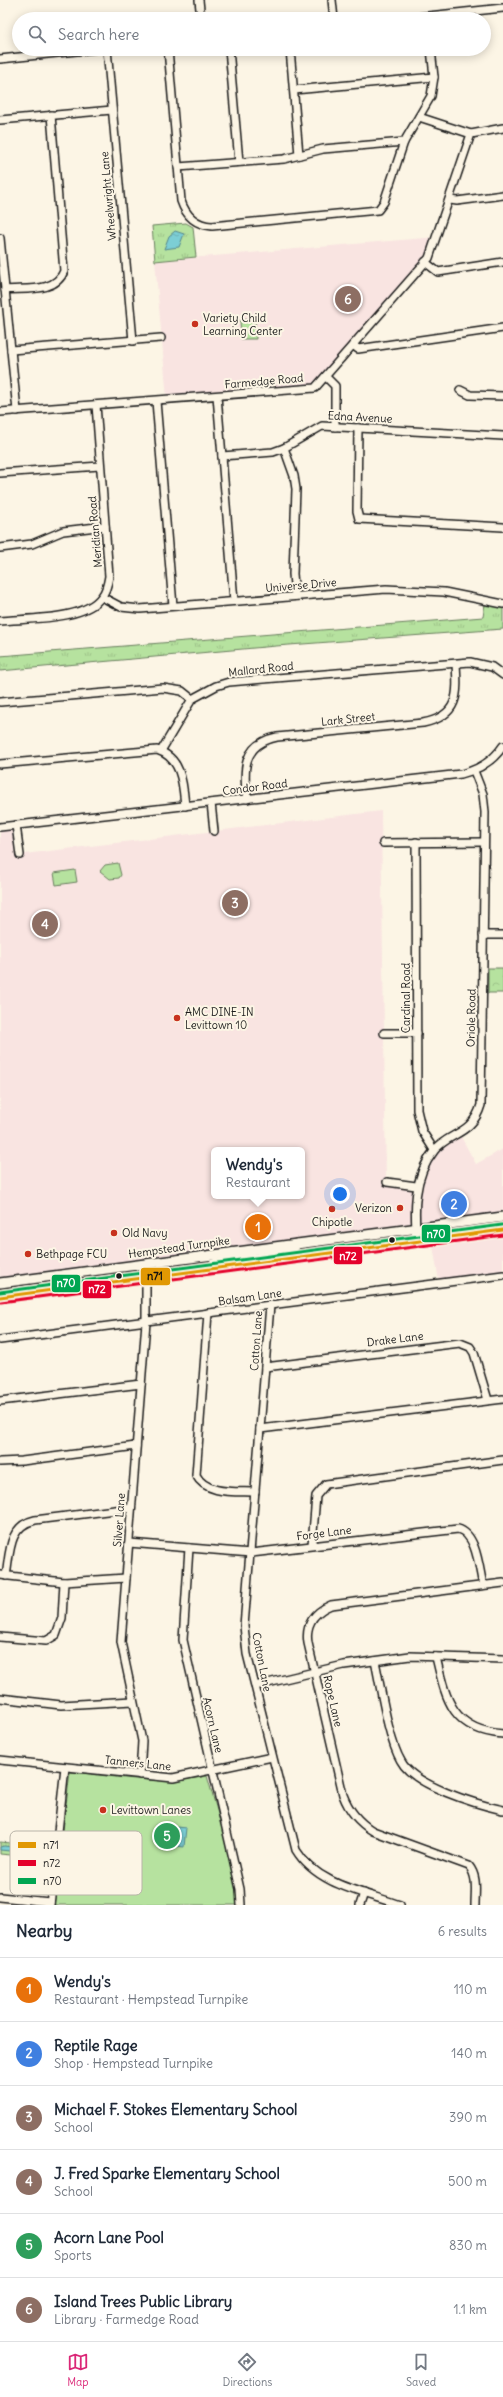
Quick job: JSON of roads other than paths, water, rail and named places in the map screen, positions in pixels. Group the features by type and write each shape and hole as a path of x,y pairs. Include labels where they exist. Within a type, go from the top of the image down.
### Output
{"main road":[{"name":"Hempstead Turnpike","path":"0,1283 503,1217"},
{"path":"0,1296 503,1230"},
{"path":"298,1244 299,1257"},
{"path":"196,1271 228,1260 287,1252 298,1244"}],"street":[{"path":"199,0 200,12"},
{"path":"332,0 333,12"},
{"path":"473,12 503,8"},
{"path":"0,59 29,56"},
{"name":"Wheelwright Lane","path":"108,56 133,341"},
{"path":"169,56 183,208 195,222 212,226 376,211 384,202 404,142 431,96 434,77 432,56"},
{"path":"230,56 238,162"},
{"path":"291,56 299,156"},
{"path":"294,90 434,77"},
{"path":"0,120 112,110"},
{"path":"5,290 50,286 59,280 64,271 51,115"},
{"path":"419,117 471,134 503,128"},
{"name":"Farmedge Road","path":"0,412 315,388 425,262 450,200 471,134"},
{"path":"178,167 299,156 323,149 404,142"},
{"path":"450,200 457,201 503,194"},
{"path":"0,238 5,290 4,314 11,350 17,411"},
{"path":"425,262 438,272 503,262"},
{"path":"353,345 358,349 503,328"},
{"path":"11,350 161,338"},
{"path":"326,377 335,386 335,427"},
{"path":"460,390 477,396 503,396"},
{"path":"217,396 234,601"},
{"path":"156,401 173,606"},
{"name":"Meridian Road","path":"96,405 109,576 102,597"},
{"name":"Edna Avenue","path":"222,456 273,452 284,448 315,428 335,427 503,436"},
{"path":"358,428 356,511 359,520 503,527"},
{"path":"284,448 294,476 296,489 293,574 295,596"},
{"path":"0,473 100,466"},
{"path":"0,548 32,544 64,531 105,526"},
{"name":"Universe Drive","path":"102,597 121,606 130,608 386,589 444,592 503,604"},
{"path":"0,621 81,612 102,597"},
{"name":"Mallard Road","path":"192,699 216,686 229,682 456,664 480,663 492,667 503,675"},
{"name":"Lark Street","path":"247,799 244,776 245,764 251,752 264,741 277,737 423,723 438,719 449,711 455,701 458,690 456,664"},
{"path":"0,702 163,688 182,691 192,699 161,751"},
{"name":"Condor Road","path":"0,827 450,776 474,771 491,760 503,746"},
{"path":"0,764 144,750 161,751 173,760 179,771 185,806"},
{"name":"Oriole Road","path":"417,1242 416,1186 434,1150 467,1127 476,1117 480,1105 484,803 474,771"},
{"path":"211,804 214,832"},
{"path":"16,825 20,855"},
{"name":"Cardinal Road","path":"416,842 419,1122 434,1150"},
{"path":"383,843 484,842"},
{"path":"483,935 503,935"},
{"path":"384,1033 417,1033"},
{"path":"386,1182 416,1186"},
{"name":"Silver Lane","path":"140,1775 142,1740 121,1642 146,1322 146,1264"},
{"name":"Balsam Lane","path":"0,1340 503,1275"},
{"name":"Cotton Lane","path":"270,1305 244,1637 290,1834 301,1859 322,1877 400,1905"},
{"path":"208,1313 196,1475 203,1485 211,1489 255,1492"},
{"name":"Drake Lane","path":"265,1367 460,1343 470,1347 474,1353 488,1400"},
{"path":"0,1401 141,1384"},
{"path":"260,1429 503,1399"},
{"path":"0,1462 136,1446"},
{"path":"312,1545 316,1496 326,1484 503,1460"},
{"path":"126,1578 64,1582 3,1576 13,1535 17,1528 24,1524 131,1508"},
{"name":"Forge Lane","path":"129,1543 251,1553 458,1528 466,1533 472,1543 483,1585"},
{"name":"Acorn Lane","path":"189,1548 183,1640 240,1889 241,1905"},
{"path":"0,1637 42,1641 56,1635 62,1618 64,1582"},
{"name":"Rope Lane","path":"475,1905 475,1880 473,1872 469,1866 373,1831 360,1822 350,1810 343,1795 314,1672 308,1644 307,1629 315,1615 324,1608 503,1583"},
{"path":"255,1686 344,1665 410,1656 503,1659"},
{"path":"436,1657 445,1692 457,1716 479,1730 503,1734"},
{"path":"375,1661 396,1749 406,1769 424,1784 503,1810"},
{"path":"0,1698 61,1705 133,1701"},
{"name":"Tanners Lane","path":"0,1760 182,1778 272,1757"},
{"path":"58,1831 65,1767"},
{"path":"360,1905 364,1893"},
{"path":"0,1897 50,1904"}],"water":[{"path":"175,231 184,234 179,247 164,249 169,236"},
{"path":"156,1825 174,1827 175,1831 176,1827 186,1828 184,1847 154,1843"},
{"path":"0,1847 10,1847 10,1851 0,1850"}],"place":[{"name":"Island Trees Public Library","path":"348,299"},
{"name":"Variety Child Learning Center","path":"195,324"},
{"name":"Michael F. Stokes Elementary School","path":"235,903"},
{"name":"J. Fred Sparke Elementary School","path":"45,924"},
{"name":"AMC DINE-IN Levittown 10","path":"177,1018"},
{"name":"Reptile Rage","path":"454,1204"},
{"name":"Verizon","path":"400,1208"},
{"name":"Chipotle","path":"332,1209"},
{"name":"Wendy's","path":"258,1227"},
{"name":"Old Navy","path":"114,1233"},
{"name":"Bethpage FCU","path":"28,1254"},
{"name":"Levittown Lanes","path":"103,1810"},
{"name":"Acorn Lane Pool","path":"167,1836"}]}
